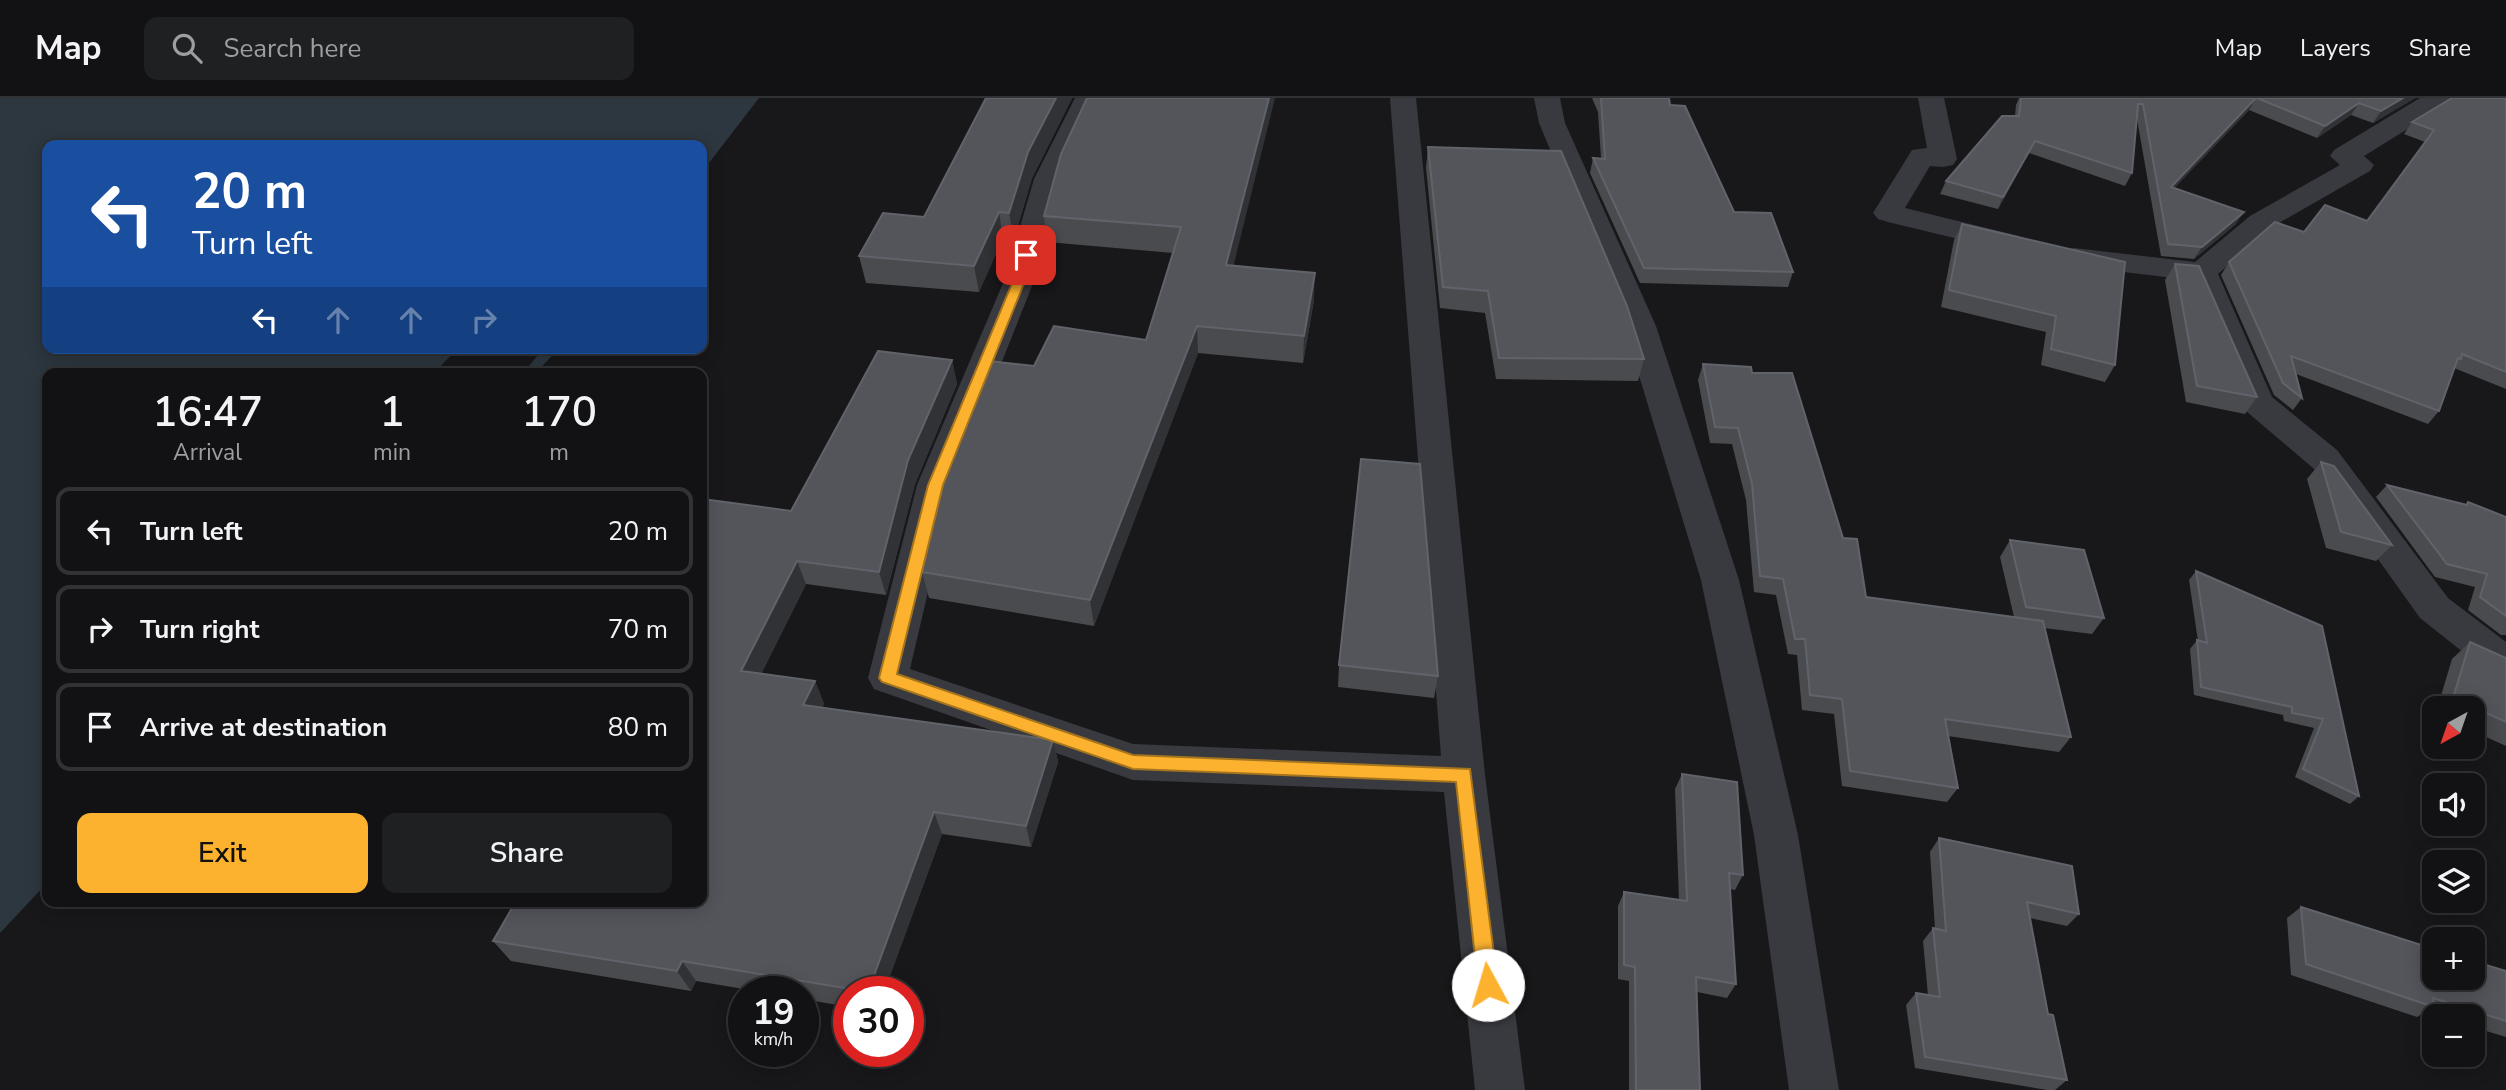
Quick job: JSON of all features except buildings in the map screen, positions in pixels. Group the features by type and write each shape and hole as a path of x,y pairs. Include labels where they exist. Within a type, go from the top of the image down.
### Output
{"street":[{"path":"1088,98 1048,179 1019,281 935,485 888,678 1133,762 1464,775"},
{"path":"1403,98 1464,775 1500,1090"},
{"path":"1547,98 1552,123 1640,326 1720,580 1776,835 1814,1090"},
{"path":"1931,98 1942,159 1922,156 1888,213 2089,261 2202,272 2260,222 2360,165 2344,156 2439,98"},
{"path":"2202,272 2258,403 2325,459 2434,608 2506,664"}],"shaded area":[{"path":"0,98 759,98 707,166 707,140 42,140 42,354 553,354 541,368 42,368 42,888 0,933"}],"pier":[{"path":"452,354 539,354 527,368 439,368"}],"route":[{"path":"1026,255 1019,281 935,485 888,678 1133,762 1464,775 1488,985"}]}
